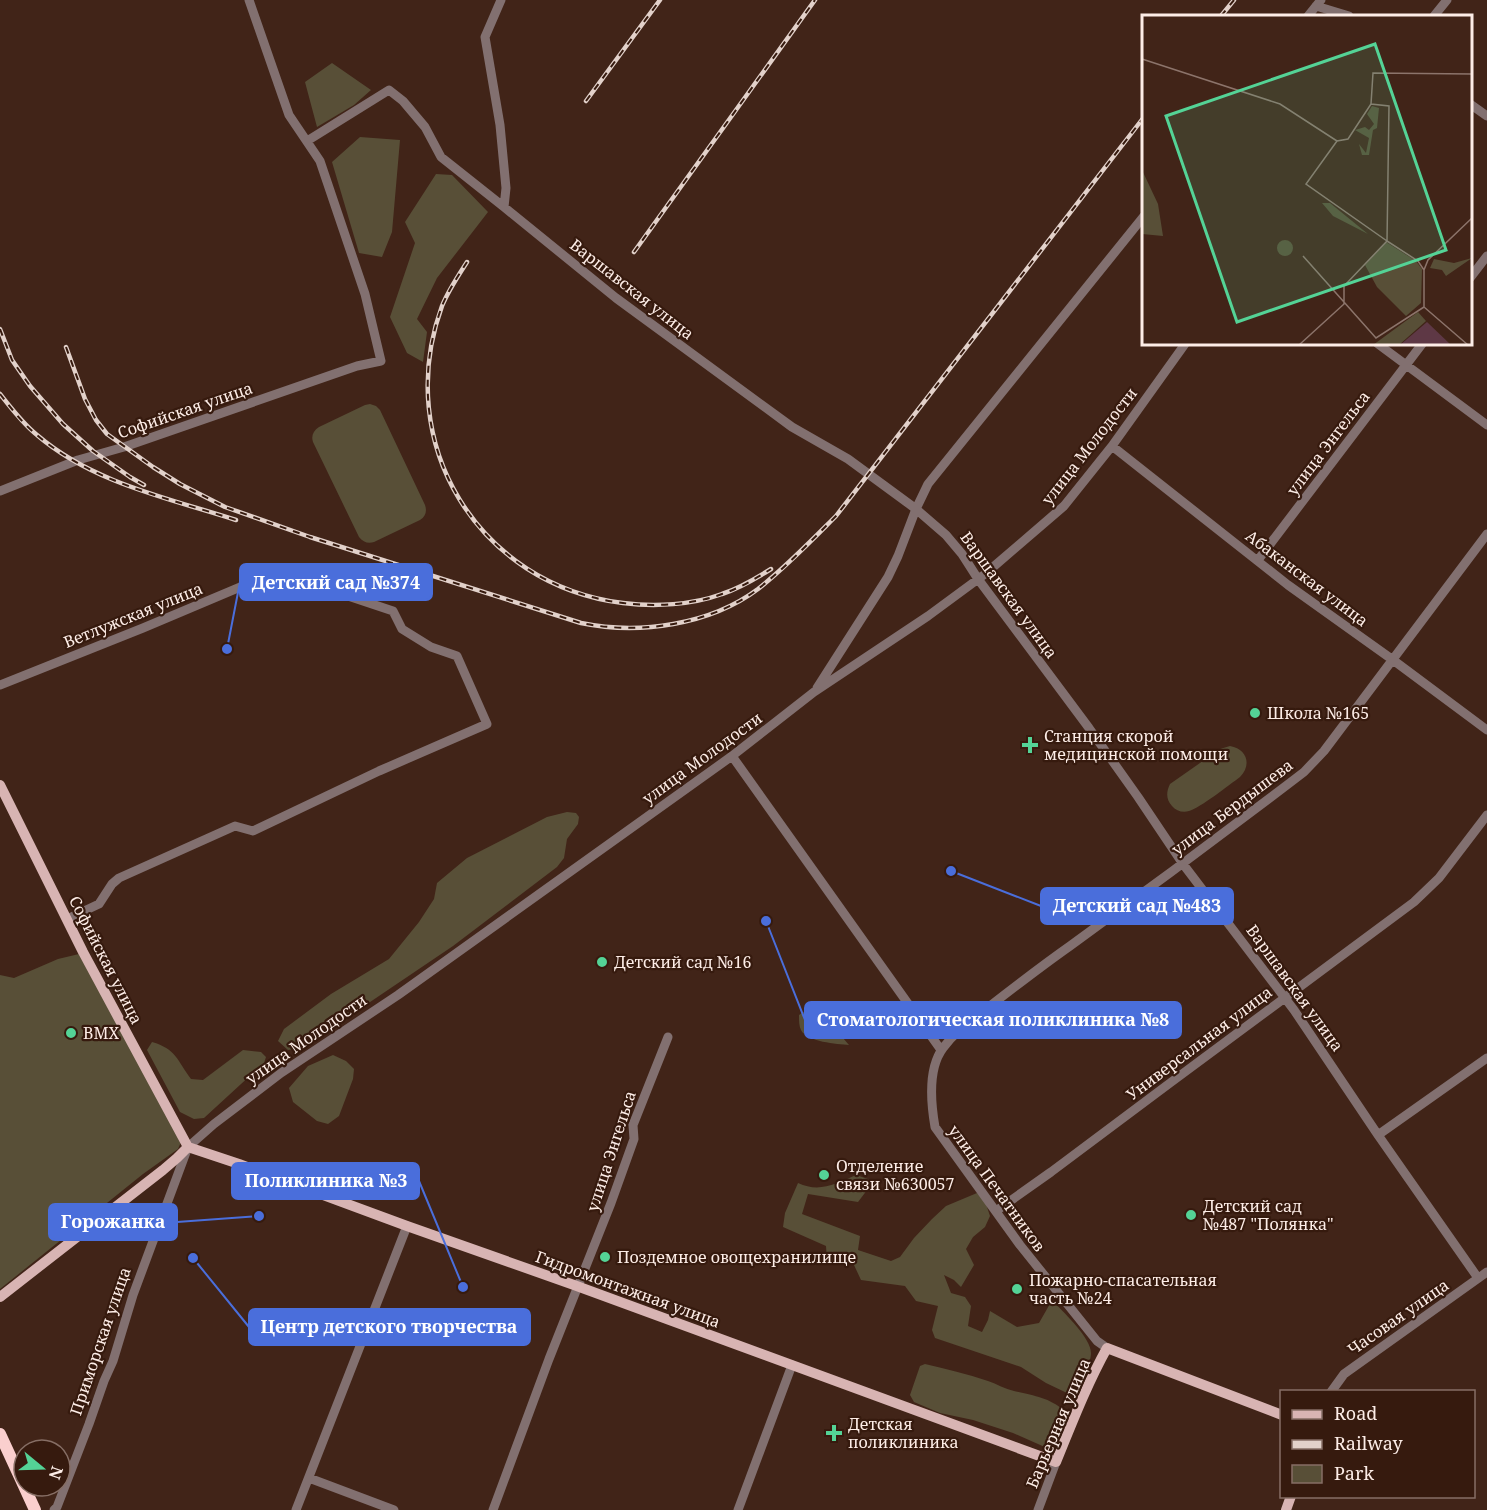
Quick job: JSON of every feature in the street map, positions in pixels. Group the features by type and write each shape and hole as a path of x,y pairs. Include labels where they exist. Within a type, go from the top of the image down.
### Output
{"highway":[{"path":"0,1434 12,1460"}],"main road":[{"name":"Софийская улица","path":"0,785 83,952 188,1147"},
{"name":"Гидромонтажная улица","path":"188,1147 578,1286 1056,1462"},
{"path":"0,1297 154,1177 188,1147"},
{"name":"улица Печатников","path":"1107,1348 1280,1415"},
{"name":"Барьерная улица","path":"1056,1462 1077,1408 1107,1348"}],"street":[{"path":"249,0 289,115 307,141"},
{"path":"501,0 485,37 500,125 506,188 504,207"},
{"path":"1435,15 1447,0"},
{"path":"1309,15 1319,3 1347,15"},
{"name":"Варшавская улица","path":"307,141 389,90 403,101 425,127 441,157 616,298 792,427 848,459 916,509 946,535 1095,736 1183,864 1326,1055 1378,1135 1478,1278"},
{"path":"1472,105 1487,116"},
{"name":"Софийская улица","path":"0,491 78,460 124,447 357,366 381,361 365,294 320,161 307,141"},
{"path":"814,692 888,577 928,484 1142,217"},
{"path":"1472,275 1487,256"},
{"name":"улица Молодости","path":"188,1147 214,1124 281,1073 398,995 732,756 814,692 928,616 978,579 1064,506 1112,446 1184,345"},
{"path":"1379,345 1487,425"},
{"name":"улица Энгельса","path":"1258,560 1421,345"},
{"name":"Абаканская улица","path":"1112,446 1288,585 1487,730"},
{"name":"улица Бердышева","path":"941,1050 955,1033 1030,975 1183,864 1304,772 1324,751 1487,534"},
{"name":"Ветлужская улица","path":"0,685 276,572 393,611 402,629 431,647 457,656 487,724 378,771 253,831 235,826 118,878 99,904 67,919"},
{"path":"732,756 941,1050"},
{"name":"Универсальная улица","path":"996,1211 1414,902 1439,878 1487,815"},
{"name":"улица Энгельса","path":"493,1510 628,1157 634,1139 633,1125 668,1036"},
{"name":"улица Печатников","path":"941,1050 934,1069 932,1090 931,1106 934,1127 1046,1278 1097,1341 1107,1348"},
{"path":"1378,1135 1487,1058"},
{"name":"Приморская улица","path":"54,1510 113,1361 133,1295 188,1147"},
{"path":"296,1510 407,1226"},
{"name":"Часовая улица","path":"1332,1390 1344,1374 1487,1272"},
{"path":"738,1510 792,1365"},
{"name":"Барьерная улица","path":"1038,1510 1056,1462"},
{"path":"309,1478 394,1510"}],"green space":[{"path":"332,63 371,90 354,105 317,127 305,82"},
{"path":"360,137 400,140 392,232 382,257 359,253 332,162"},
{"path":"436,174 452,175 488,212 437,278 417,319 427,332 423,362 407,353 390,317 415,243 405,222"},
{"path":"370,404 380,410 426,509 425,515 420,520 370,543 359,537 312,438 319,427"},
{"path":"1230,746 1240,750 1246,758 1246,768 1240,777 1194,809 1184,812 1174,808 1167,796 1170,784 1220,749"},
{"path":"567,812 576,813 579,817 578,824 567,839 564,858 557,867 453,946 302,1048 288,1050 278,1041 284,1029 331,994 389,959 419,922 434,899 437,883 467,858 547,817"},
{"path":"79,954 181,1142 178,1149 143,1174 0,1289 0,975 14,978 58,959"},
{"path":"817,1003 825,1012 822,1017 831,1032 837,1031 849,1045 816,1040 804,1034 799,1025 799,1015"},
{"path":"152,1042 171,1052 191,1079 203,1080 243,1050 261,1052 266,1057 264,1063 204,1118 194,1119 180,1112 147,1050"},
{"path":"333,1055 346,1061 354,1069 353,1079 339,1116 328,1124 317,1121 293,1102 289,1088 308,1066"},
{"path":"856,1175 874,1181 858,1202 808,1194 802,1214 860,1236 858,1250 891,1261 900,1257 914,1238 946,1206 977,1193 985,1201 990,1216 985,1227 973,1237 966,1249 974,1265 961,1287 944,1275 951,1293 965,1297 971,1306 968,1326 982,1332 990,1311 1017,1327 1039,1323 1051,1302 1055,1303 1077,1326 1090,1347 1089,1362 1076,1386 1067,1393 1021,1367 935,1338 932,1330 938,1306 916,1301 905,1286 861,1280 854,1265 827,1261 826,1246 783,1227 785,1213 798,1183 820,1187"},
{"path":"925,1364 1047,1400 1065,1411 1064,1419 1047,1448 1013,1433 973,1420 940,1413 914,1402 910,1395 920,1366"}],"railway":[{"path":"586,101 660,0"},
{"path":"634,252 815,0"},
{"path":"1222,15 1234,0"},
{"path":"66,347 85,399 96,420 107,434 180,484 225,507 310,537 581,623 626,628 673,624 718,611 758,589 836,516 1142,120"},
{"path":"467,262 442,306 429,357 429,408 439,455 459,499 489,537 527,568 572,591 623,603 660,605 698,601 735,589 771,569"},
{"path":"0,329 12,360 30,386 63,424 93,451 144,485"},
{"path":"0,394 32,431 59,452 82,465 132,487 236,520"}],"place":[{"name":"Детский сад №374","path":"227,649"},
{"name":"Школа №165","path":"1255,713"},
{"name":"Станция скорой медицинской помощи","path":"1030,745"},
{"name":"Детский сад №483","path":"951,871"},
{"name":"Стоматологическая поликлиника №8","path":"766,921"},
{"name":"Детский сад №16","path":"602,962"},
{"name":"BMX","path":"71,1033"},
{"name":"Отделение связи №630057","path":"824,1175"},
{"name":"Детский сад №487 \"Полянка\"","path":"1191,1215"},
{"name":"Горожанка","path":"259,1216"},
{"name":"Поздемное овощехранилище","path":"605,1257"},
{"name":"Центр детского творчества","path":"193,1258"},
{"name":"Поликлиника №3","path":"463,1287"},
{"name":"Пожарно-спасательная часть №24","path":"1017,1289"},
{"name":"Детская поликлиника","path":"834,1433"}]}
